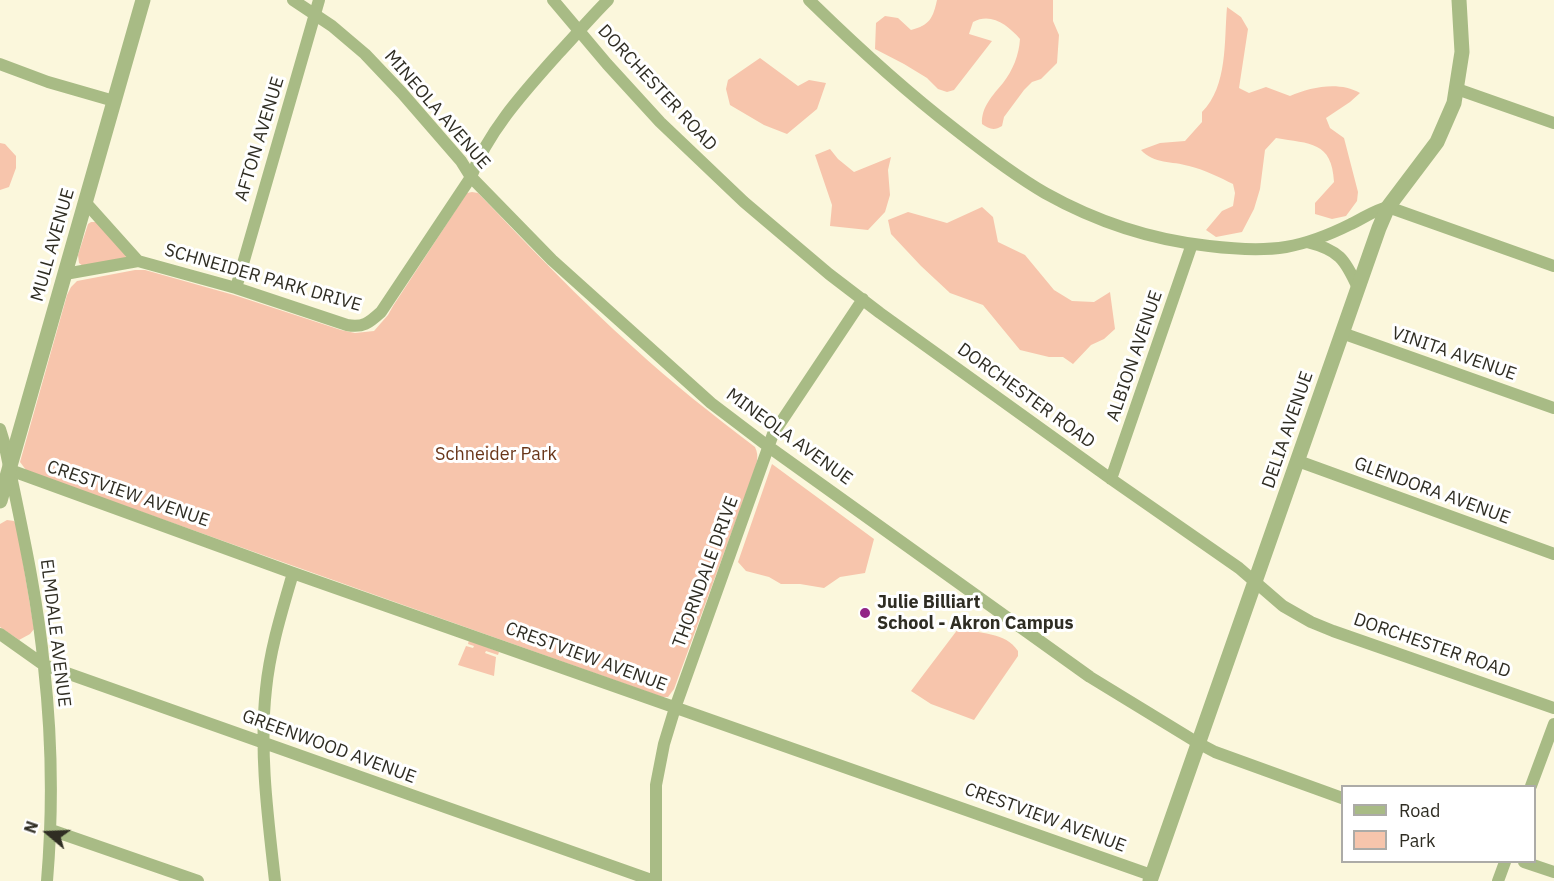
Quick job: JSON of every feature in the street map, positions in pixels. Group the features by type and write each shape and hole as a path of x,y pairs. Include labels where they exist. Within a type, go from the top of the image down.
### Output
{"street":[{"name":"MULL AVENUE","path":"0,501 143,0"},
{"name":"MINEOLA AVENUE","path":"293,0 332,26 380,70 461,161 471,177 552,260 711,403 1090,677 1198,743 1235,760 1341,798"},
{"name":"AFTON AVENUE","path":"236,288 319,0"},
{"name":"DORCHESTER ROAD","path":"553,0 631,92 703,164 782,234 863,299 1111,479 1239,568 1283,606 1311,622 1554,708"},
{"path":"471,177 497,129 543,70 608,0"},
{"path":"809,0 892,78 1002,165 1044,192 1103,220 1155,236 1192,244 1223,248 1287,247 1333,232 1374,210 1388,207 1554,266"},
{"name":"DELIA AVENUE","path":"1151,878 1388,207 1437,142 1454,103 1462,52 1459,0"},
{"path":"0,64 48,82 114,101"},
{"path":"1457,89 1554,123"},
{"name":"SCHNEIDER PARK DRIVE","path":"65,274 138,261 236,288 347,325 364,326 381,312 471,177"},
{"name":"SCHNEIDER PARK DRIVE","path":"86,203 138,261"},
{"path":"1305,242 1322,246 1342,258 1358,288"},
{"name":"ALBION AVENUE","path":"1111,479 1192,244"},
{"name":"THORNDALE DRIVE","path":"655,881 656,785 664,744 675,708 773,434 863,299"},
{"name":"VINITA AVENUE","path":"1342,333 1554,408"},
{"name":"ELMDALE AVENUE","path":"0,429 32,580 44,665 50,752 51,830 47,881"},
{"name":"GLENDORA AVENUE","path":"1298,460 1554,554"},
{"name":"CRESTVIEW AVENUE","path":"10,470 1151,878"},
{"path":"275,881 264,743 266,690 272,648 293,573"},
{"name":"GREENWOOD AVENUE","path":"0,634 44,665 655,881"},
{"path":"1532,785 1554,724"},
{"path":"51,830 198,881"},
{"path":"1498,881 1504,863"},
{"path":"1529,863 1554,872"}],"green space":[{"path":"937,0 1053,0 1053,21 1059,35 1057,63 1041,79 1032,82 1024,90 1004,117 1002,126 999,128 987,127 982,124 982,118 988,102 1010,73 1018,51 1020,39 1005,25 986,18 973,22 969,34 992,41 954,90 947,92 938,89 927,78 875,49 876,23 885,16 898,18 911,30 923,26 930,20"},
{"path":"1227,7 1241,17 1248,29 1239,88 1249,93 1266,87 1290,96 1307,90 1334,86 1360,93 1326,118 1330,128 1344,138 1358,192 1357,201 1346,216 1332,219 1315,214 1315,203 1334,182 1329,159 1324,152 1309,144 1276,138 1265,150 1260,189 1254,209 1242,232 1216,237 1206,230 1222,211 1233,206 1235,193 1233,184 1194,167 1157,160 1141,150 1160,143 1185,141 1202,122 1202,112 1210,101 1221,76"},
{"path":"760,58 798,86 809,80 826,83 817,109 787,134 764,125 730,105 726,89 728,80"},
{"path":"0,143 5,144 16,156 16,168 9,187 0,190"},
{"path":"830,149 854,172 891,157 888,170 890,195 885,212 868,230 830,226 832,205 815,155"},
{"name":"Schneider Park","path":"467,193 478,193 554,272 648,361 755,447 757,462 674,689 668,697 662,697 35,474 26,470 20,462 67,295 77,281 145,270 234,295 341,330 355,333 374,331 388,315"},
{"path":"982,207 993,217 998,242 1025,255 1054,290 1072,301 1094,302 1110,292 1115,329 1104,339 1091,345 1073,364 1063,357 1049,357 1020,350 983,305 950,293 891,234 888,220 908,212 947,223"},
{"path":"96,222 127,255 125,258 83,266 79,263 78,255 88,224"},
{"path":"772,464 874,539 865,573 840,577 824,588 781,584 769,577 746,571 738,562"},
{"path":"7,520 14,521 17,526 34,629 19,640 0,627 0,524"},
{"path":"958,629 999,637 1013,645 1018,651 1018,656 974,720 931,704 911,691"},
{"path":"469,640 499,652 498,655 486,651 485,653 496,657 494,676 458,665 466,646 473,648 474,646 468,644"}],"place":[{"name":"Julie Billiart School - Akron Campus","path":"865,613"}]}
